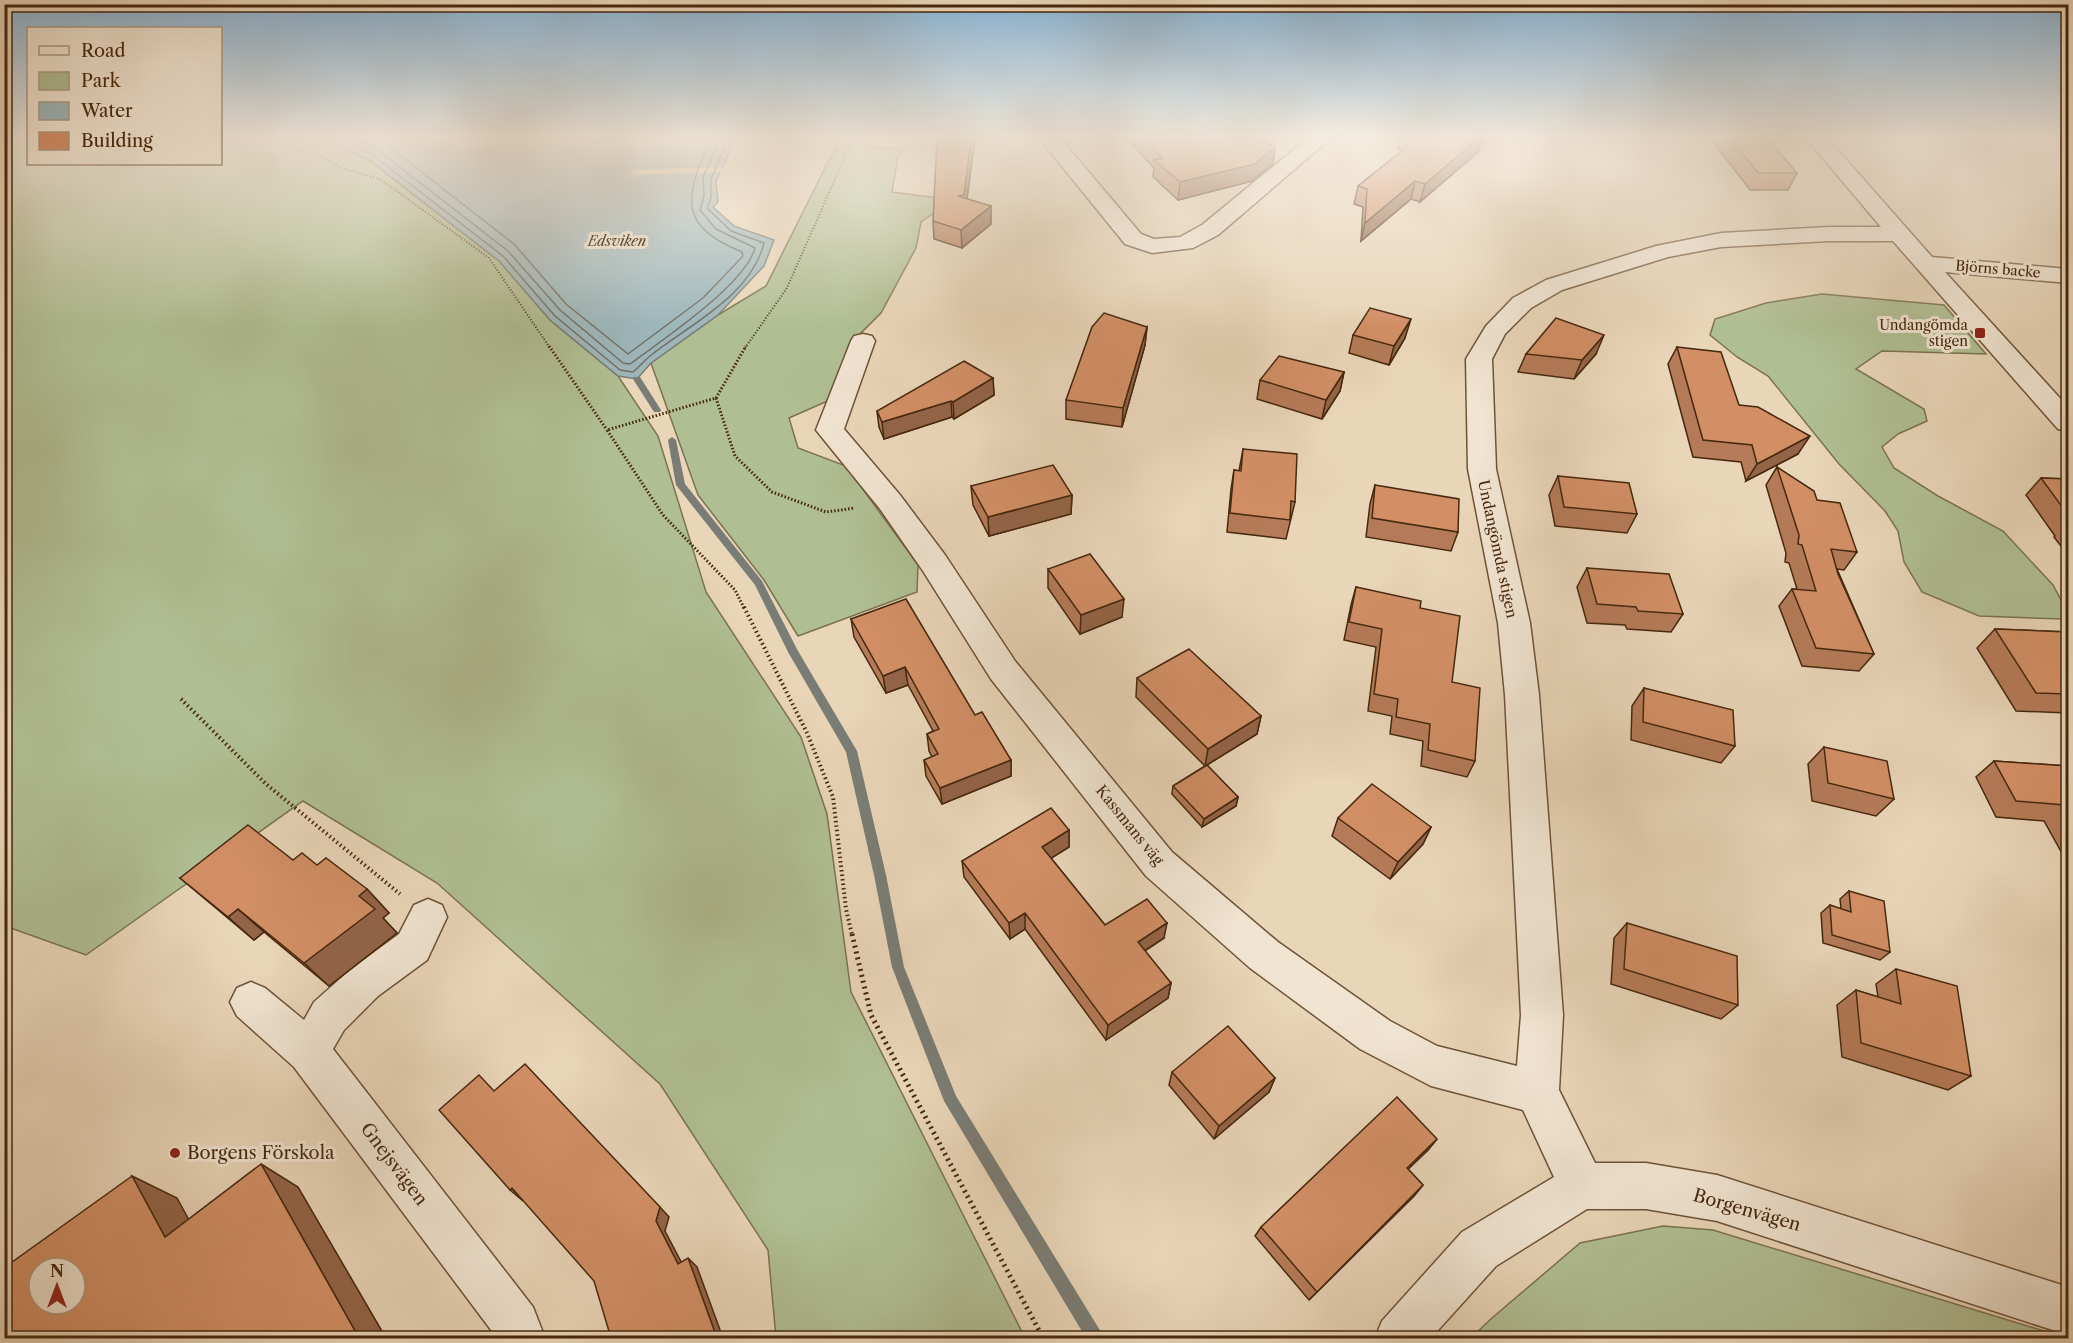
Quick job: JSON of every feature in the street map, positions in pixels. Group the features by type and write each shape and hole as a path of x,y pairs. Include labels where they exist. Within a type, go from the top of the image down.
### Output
{"street":[{"path":"1100,201 1133,238 1152,246 1185,243 1210,230 1245,201"},
{"path":"1869,201 2068,423"},
{"name":"Undangömda stigen","path":"1582,1186 1537,1092 1542,1015 1522,695 1514,623 1482,469 1479,359 1495,330 1522,303 1554,285 1664,251 1721,240 1829,234 1897,234"},
{"name":"Björns backe","path":"1927,263 2068,276"},
{"name":"Kassmans väg","path":"863,341 830,430 890,502 934,563 1003,670 1159,864 1264,955 1375,1035 1431,1065 1537,1092"},
{"path":"309,1052 329,1016 364,982 413,946 428,917"},
{"name":"Gnejsvägen","path":"251,1002 309,1052 516,1324 521,1338"},
{"path":"1400,1338 1479,1249 1582,1186"},
{"name":"Borgenvägen","path":"1582,1186 1646,1186 1717,1198 2068,1311"}],"path":[{"path":"410,201 489,258 663,515 735,590 807,733 833,797 846,909 872,1015 1043,1338"},
{"path":"606,430 716,398 745,348 787,288 825,201"},
{"path":"716,398 735,456 772,492 826,512 890,502"},
{"path":"181,699 266,784 428,917"}],"green space":[{"path":"5,201 421,201 499,261 550,320 618,376 658,436 706,592 801,737 827,814 851,992 1025,1338 776,1338 768,1250 660,1084 437,883 303,801 86,955 5,926"},
{"path":"809,201 952,201 921,222 916,248 881,313 860,334 850,352 839,396 789,418 798,448 846,466 918,565 917,592 798,636 764,580 698,495 651,363 718,315 766,286"},
{"path":"1822,294 1944,305 1986,354 1882,351 1856,369 1924,409 1927,421 1898,434 1882,447 1894,468 1938,496 2003,531 2053,585 2063,604 2063,619 1979,616 1922,592 1904,562 1898,531 1885,511 1839,464 1768,376 1737,357 1710,335 1715,319 1766,303"},
{"path":"1663,1226 1713,1230 2067,1338 1471,1338 1580,1243"}],"water":[{"name":"Edsviken","path":"422,201 718,201 713,207 734,226 774,240 764,266 718,315 651,363 637,379 618,376 550,320 499,261"}],"building":[{"path":"934,201 973,201 991,206 961,230 933,221"},
{"path":"1366,201 1392,201 1365,223"},
{"path":"1370,308 1411,319 1394,346 1353,335"},
{"path":"1104,313 1147,327 1123,408 1066,400 1092,327"},
{"path":"1556,318 1604,335 1582,360 1526,354"},
{"path":"1677,347 1721,352 1739,405 1758,407 1810,436 1757,464 1752,445 1703,440"},
{"path":"1279,356 1344,372 1326,400 1260,380"},
{"path":"964,361 993,378 953,402 882,422 877,411"},
{"path":"1243,449 1297,454 1295,502 1291,501 1290,520 1230,513 1234,470 1241,471"},
{"path":"1053,465 1072,495 988,517 971,486"},
{"path":"1777,467 1814,491 1817,500 1840,503 1857,552 1831,549 1838,574 1874,654 1816,648 1792,589 1816,591 1802,545 1798,544 1799,535"},
{"path":"1558,476 1629,483 1637,514 1564,507"},
{"path":"2041,478 2068,479 2068,515"},
{"path":"1375,485 1459,499 1458,532 1372,518"},
{"path":"1090,554 1124,599 1081,615 1048,569"},
{"path":"1587,568 1669,574 1683,614 1638,611 1636,607 1597,604"},
{"path":"1356,587 1421,601 1420,608 1460,616 1452,682 1480,688 1475,761 1428,750 1430,724 1396,717 1398,699 1374,694 1382,629 1349,622"},
{"path":"906,599 975,715 982,712 1011,760 940,788 924,760 938,754 927,734 939,729 905,667 883,676 851,619"},
{"path":"1995,629 2068,632 2068,694 2036,693"},
{"path":"1189,649 1261,716 1208,749 1137,678"},
{"path":"1644,688 1733,710 1735,746 1643,722"},
{"path":"1824,747 1887,761 1894,799 1828,783"},
{"path":"1994,761 2068,766 2068,811 2065,805 2016,801"},
{"path":"1207,765 1238,797 1204,819 1173,786"},
{"path":"1372,784 1431,827 1398,862 1338,818"},
{"path":"1051,808 1069,830 1042,847 1105,925 1147,899 1167,923 1138,942 1171,983 1108,1025 1025,913 1009,923 962,861"},
{"path":"248,825 293,860 302,853 317,865 326,858 367,889 359,896 375,909 304,963 238,909 228,917 180,878"},
{"path":"1849,891 1884,901 1890,952 1832,935 1830,905 1851,912"},
{"path":"1627,923 1737,956 1738,1005 1624,969"},
{"path":"1896,969 1957,986 1971,1076 1861,1043 1856,990 1901,1004"},
{"path":"1228,1026 1275,1078 1219,1126 1172,1072"},
{"path":"525,1064 660,1207 656,1221 678,1264 688,1258 717,1338 611,1338 594,1281 439,1110 479,1075 494,1091"},
{"path":"1397,1097 1437,1139 1407,1168 1423,1185 1317,1292 1261,1227"},
{"path":"261,1164 359,1338 13,1338 4,1319 4,1268 132,1176 165,1237"}],"waterway":[{"path":"637,379 657,410"},
{"path":"672,440 681,485 759,583 793,652 851,751 880,875 898,967 951,1101 1095,1338"}],"place":[{"name":"Undangömda stigen","path":"1980,333"},
{"name":"Borgens Förskola","path":"175,1153"}]}
